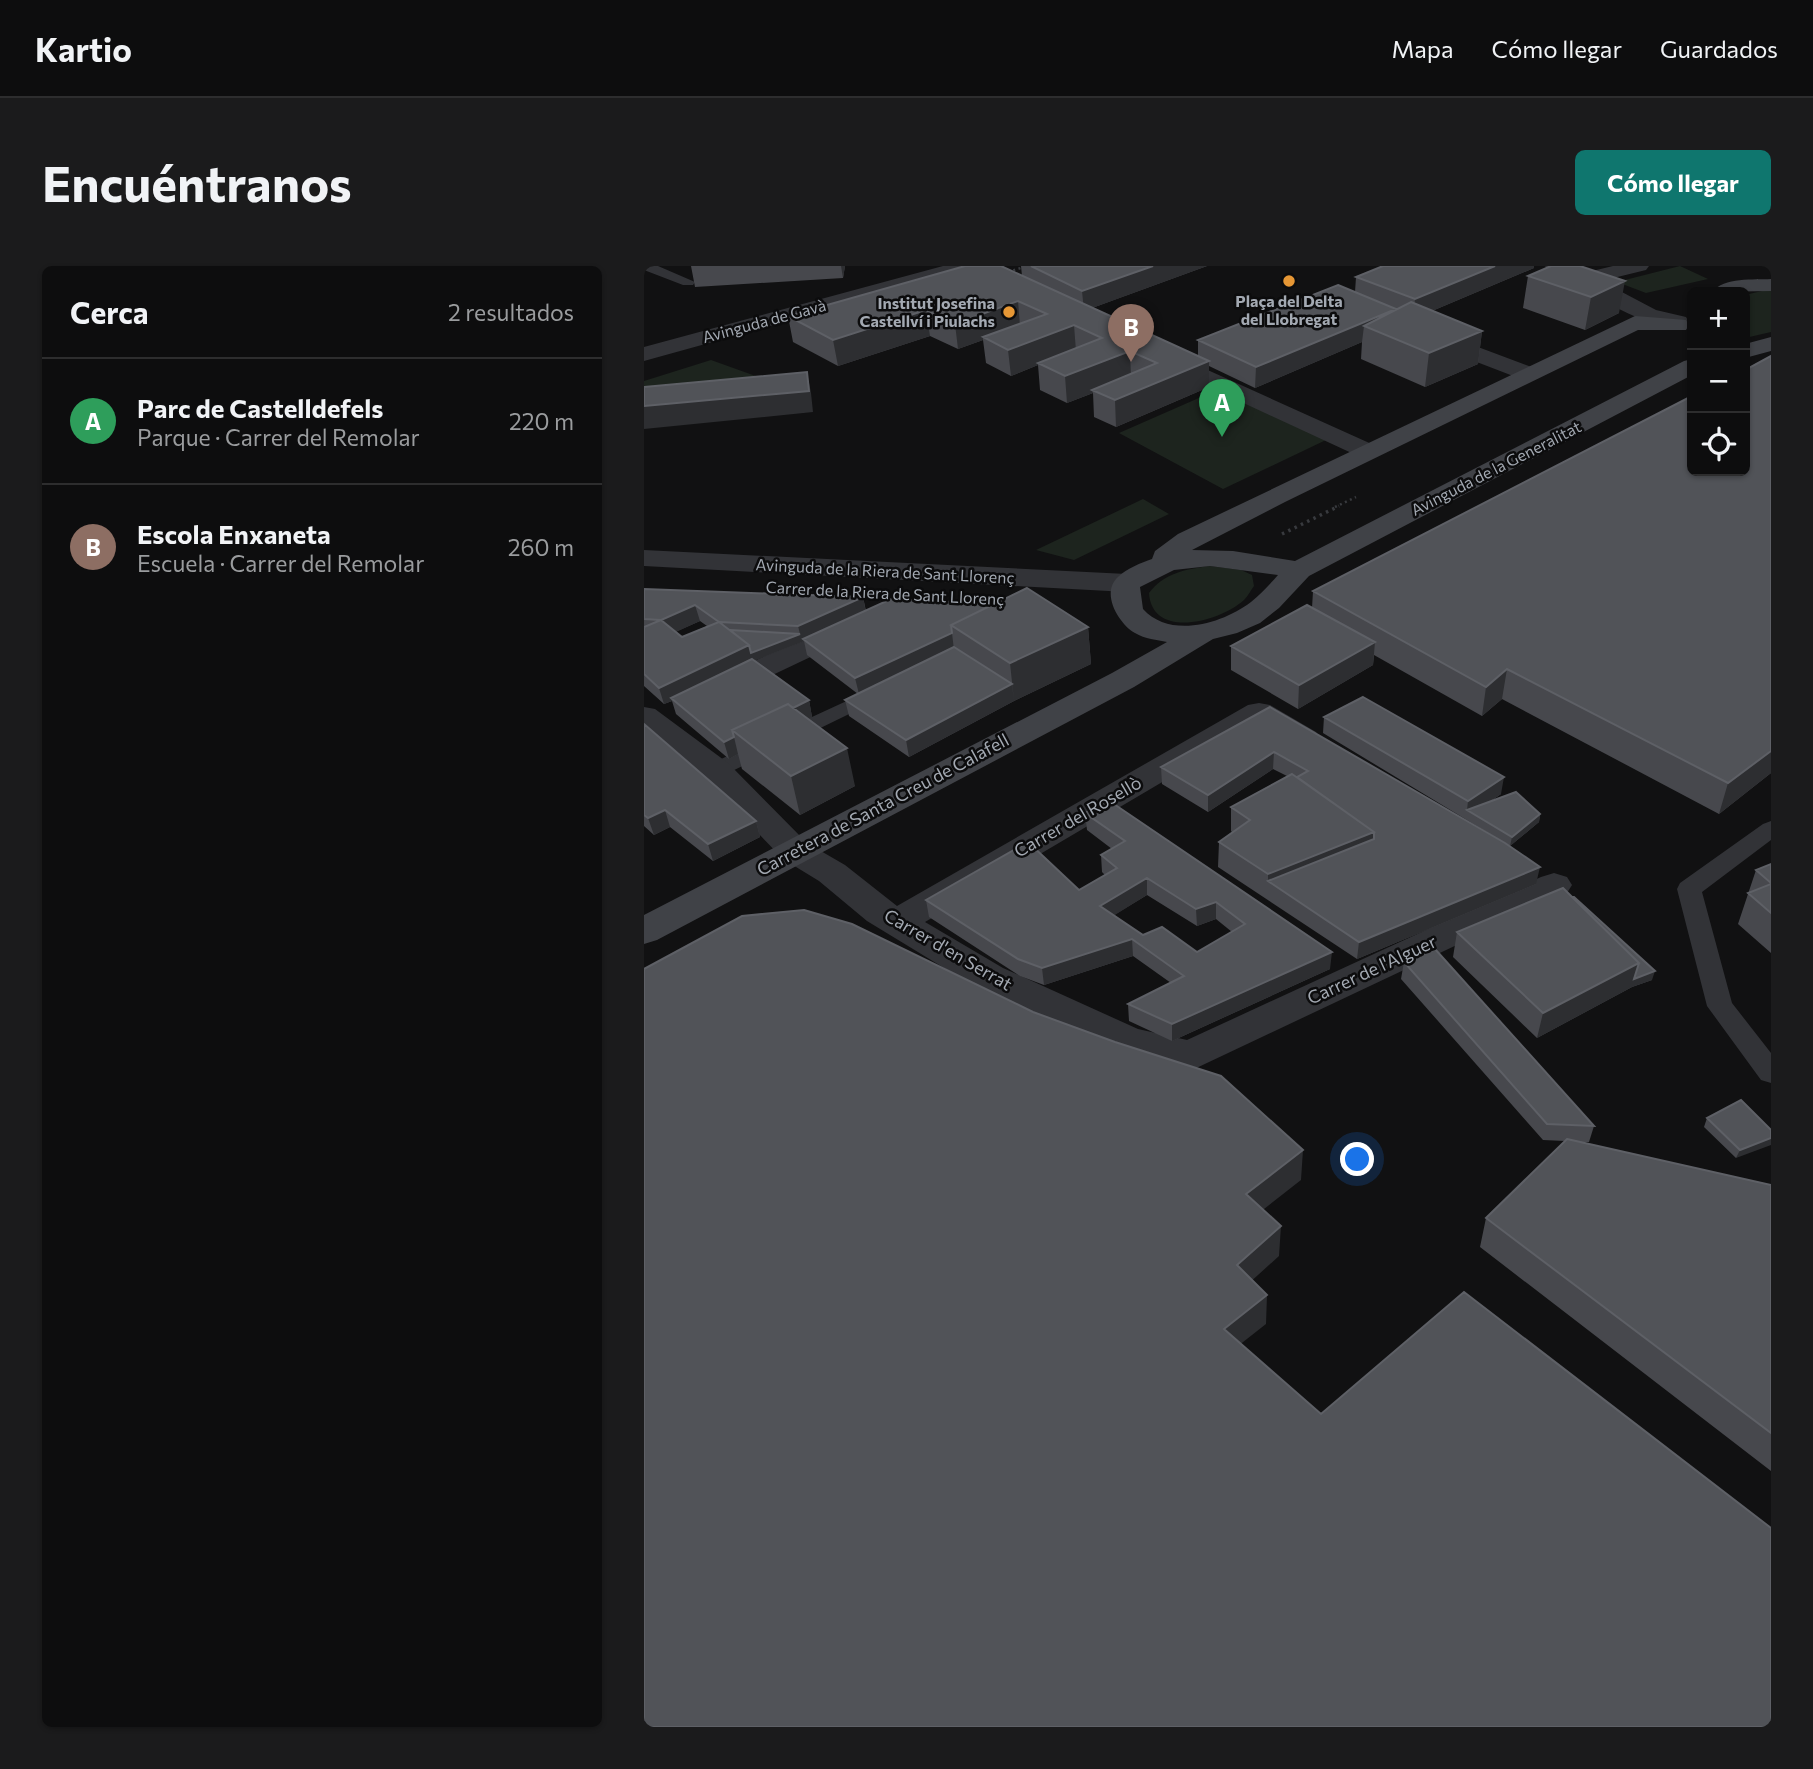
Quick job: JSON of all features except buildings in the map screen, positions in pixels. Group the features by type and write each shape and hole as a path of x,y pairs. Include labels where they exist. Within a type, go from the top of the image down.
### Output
{"street":[{"path":"967,266 991,276"},
{"name":"Avinguda de Gavà","path":"644,354 967,266"},
{"path":"1555,266 1649,315 1686,330"},
{"path":"1581,280 1639,266"},
{"path":"1732,271 1765,285"},
{"path":"1134,586 1188,540 1635,323 1686,330"},
{"path":"1407,327 1529,374"},
{"path":"1141,346 1367,451"},
{"name":"Avinguda de la Generalitat","path":"1201,635 1233,625 1250,615 1271,600 1299,570 1687,369"},
{"path":"1134,586 1201,556 1242,558 1299,570"},
{"name":"Avinguda de la Riera de Sant Llorenç","path":"644,558 1134,586"},
{"path":"1260,562 1274,575 1277,591"},
{"name":"Carrer de la Riera de Sant Llorenç","path":"644,580 1134,586"},
{"path":"1123,680 1137,659 1146,628 1134,586"},
{"path":"646,720 853,626"},
{"path":"1146,628 1171,634 1201,635"},
{"name":"Carretera de Santa Creu de Calafell","path":"644,931 1123,680 1201,635"},
{"name":"Carrer del Rosellò","path":"897,922 1259,712 1330,753"},
{"name":"Carrer d'en Serrat","path":"646,720 716,770 795,852 832,873 897,922 989,978 1129,1041 1190,1055"},
{"path":"1107,800 1141,824"},
{"name":"Carrer de l'Alguer","path":"1190,1055 1554,886 1519,865"},
{"path":"1325,953 1359,977"}],"lane":[{"path":"645,266 688,282"},
{"path":"716,770 898,684"},
{"path":"1771,829 1689,889 1720,1006 1771,1073"}],"shaded area":[{"path":"1680,266 1708,279 1646,293 1617,282"},
{"path":"1771,291 1771,332 1750,337 1750,294"},
{"path":"711,360 767,380 644,399 644,381"},
{"path":"1217,390 1326,440 1223,489 1119,433"},
{"path":"1143,499 1169,514 1074,560 1036,550"},
{"path":"1210,566 1241,570 1252,575 1254,586 1244,600 1233,608 1204,620 1174,622 1162,617 1153,608 1149,593 1161,581 1184,571"}],"place":[{"name":"Plaça del Delta del Llobregat","path":"1289,281"},
{"name":"Institut Josefina Castellví i Piulachs","path":"1009,312"},
{"name":"Escola Enxaneta","path":"1131,362"},
{"name":"Parc de Castelldefels","path":"1222,437"}]}
